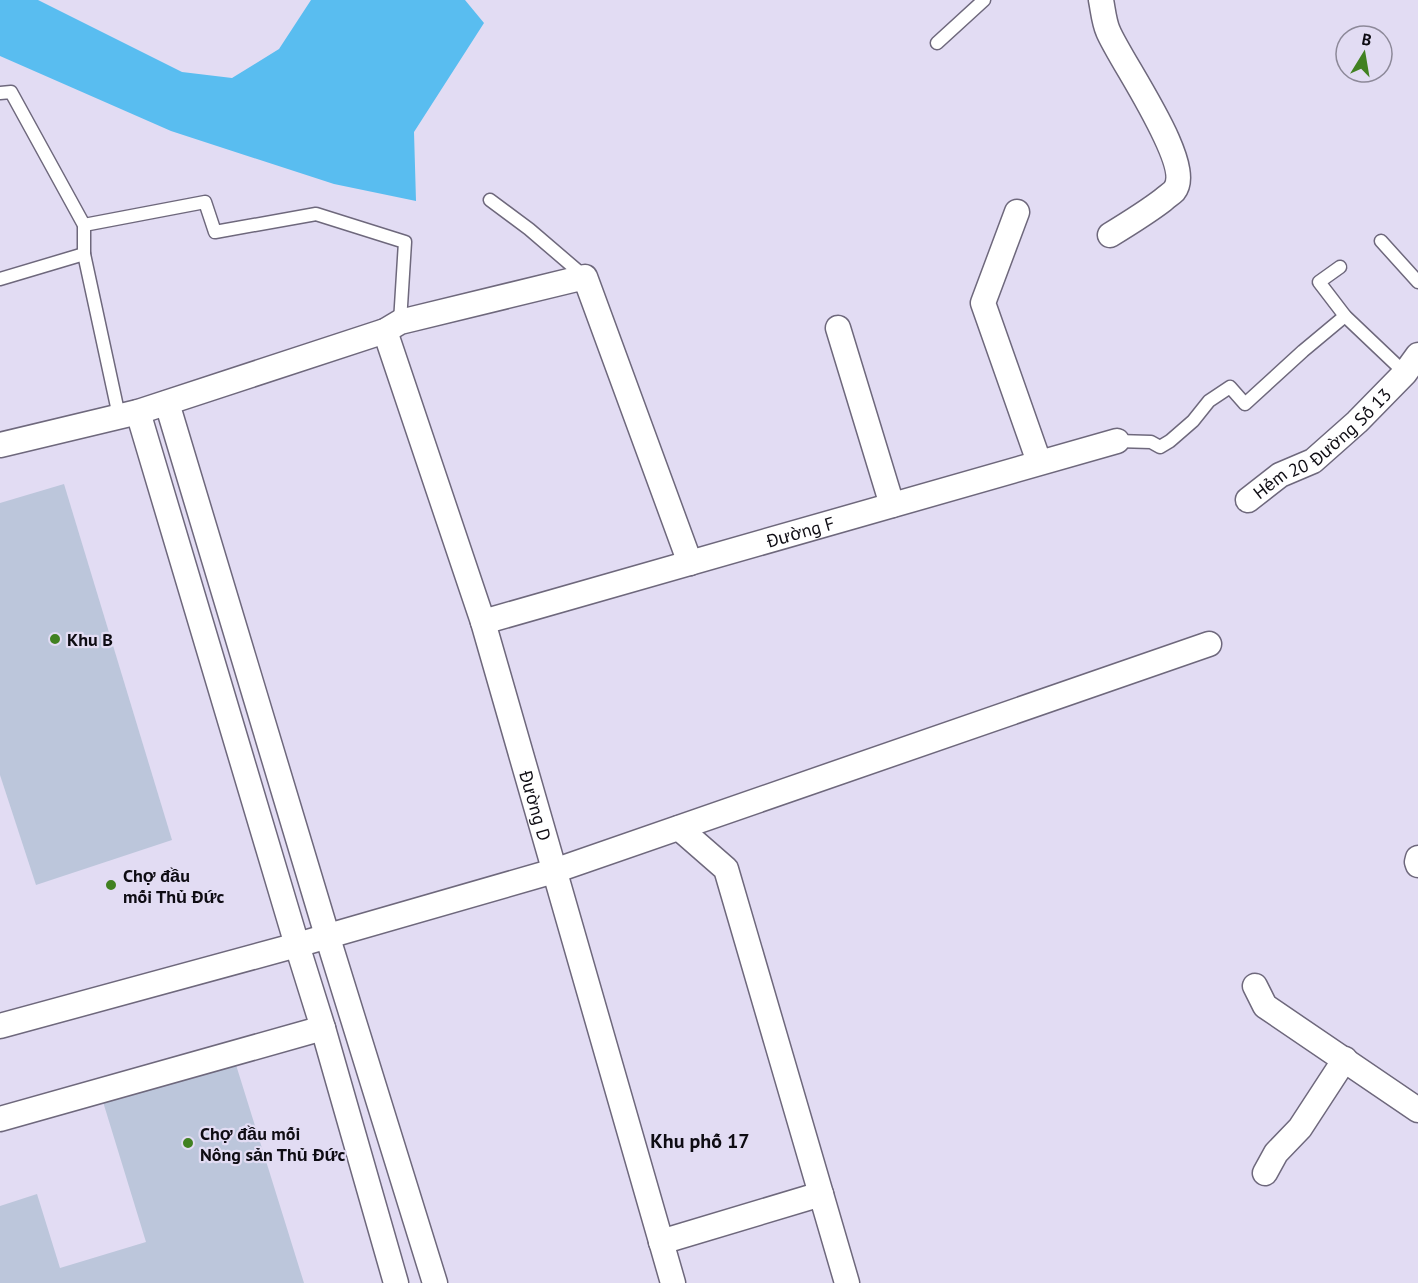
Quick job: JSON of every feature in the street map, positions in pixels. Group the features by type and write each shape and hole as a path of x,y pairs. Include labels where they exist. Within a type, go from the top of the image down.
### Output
{"street":[{"path":"1101,0 1108,31 1174,152 1179,173 1179,183 1174,191 1110,235"},
{"path":"1017,212 983,303 1038,462"},
{"path":"0,445 167,403 393,326 585,277 690,563"},
{"name":"Đường D","path":"393,326 483,622 673,1283"},
{"path":"838,328 892,505"},
{"name":"Hẻm 20 Đường Số 13","path":"1248,500 1280,475 1313,461 1357,422 1411,364"},
{"path":"167,403 327,935 435,1283"},
{"path":"128,414 323,1028 396,1283"},
{"name":"Đường F","path":"483,622 1117,441"},
{"path":"0,1026 297,945 554,871 1209,644"},
{"path":"679,828 726,869 848,1283"},
{"path":"1418,858 1418,865"},
{"path":"1255,986 1265,1006 1418,1110"},
{"path":"0,1119 323,1028"},
{"path":"1264,1173 1276,1153 1300,1128 1345,1059"},
{"path":"661,1242 822,1194"}],"lane":[{"path":"937,43 984,0"},
{"path":"0,93 11,92 84,225 84,254 128,414"},
{"path":"490,200 529,229 585,277"},
{"path":"84,225 205,202 215,232 316,214 405,242 393,326"},
{"path":"1381,241 1418,282"},
{"path":"0,279 84,254"},
{"path":"1340,267 1319,282 1345,316 1411,364"},
{"path":"1117,441 1151,442 1160,447 1193,421 1209,401 1230,387 1245,404 1345,316"}],"water":[{"path":"0,0 38,0 182,72 232,78 279,49 311,0 465,0 484,23 414,132 416,201 334,184 171,131 0,56"}],"building":[{"name":"Khu B","path":"64,484 172,840 36,885 0,775 0,503"},
{"name":"Chợ đầu mối Nông sản Thủ Đức","path":"232,1052 304,1283 0,1283 0,1206 37,1194 60,1268 146,1242 100,1092"}],"place":[{"name":"Khu B","path":"55,639"},
{"name":"Chợ đầu mối Thủ Đức","path":"111,885"},
{"name":"Chợ đầu mối Nông sản Thủ Đức","path":"188,1143"}],"district":[{"name":"Khu phố 17","path":"700,1141"}]}
